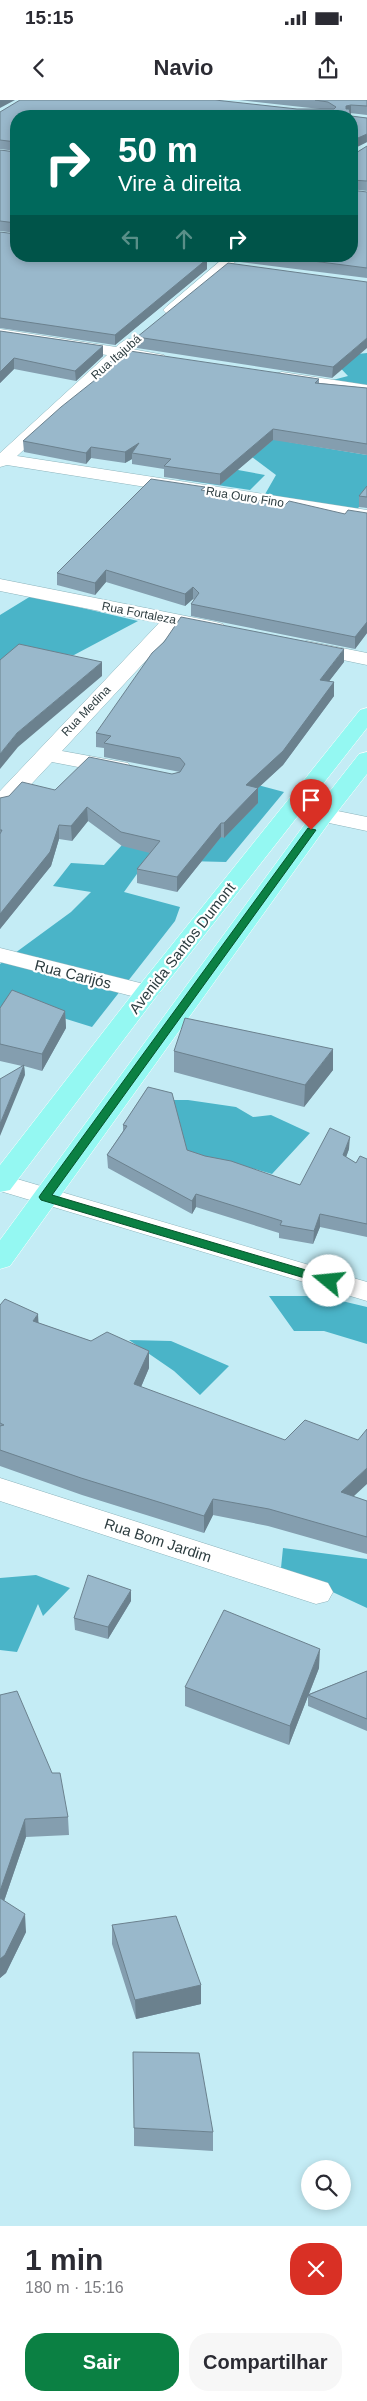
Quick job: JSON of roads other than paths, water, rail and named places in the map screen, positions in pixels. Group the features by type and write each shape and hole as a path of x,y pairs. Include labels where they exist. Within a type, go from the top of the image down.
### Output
{"main road":[{"name":"Avenida Santos Dumont","path":"0,1183 147,992 367,714"},
{"path":"0,1260 323,815 367,759"}],"street":[{"path":"206,264 234,264"},
{"path":"157,321 234,264"},
{"name":"Rua Itajubá","path":"2,460 142,333"},
{"path":"0,334 170,359"},
{"path":"268,375 367,390"},
{"name":"Rua Ouro Fino","path":"2,460 367,516"},
{"name":"Rua Fortaleza","path":"0,585 231,632"},
{"name":"Rua Medina","path":"0,804 173,620"},
{"path":"290,643 367,659"},
{"path":"46,754 143,773"},
{"path":"323,815 367,824"},
{"name":"Rua Carijós","path":"0,955 147,992"},
{"path":"0,1183 367,1292"},
{"name":"Rua Bom Jardim","path":"0,1488 316,1592"}]}
